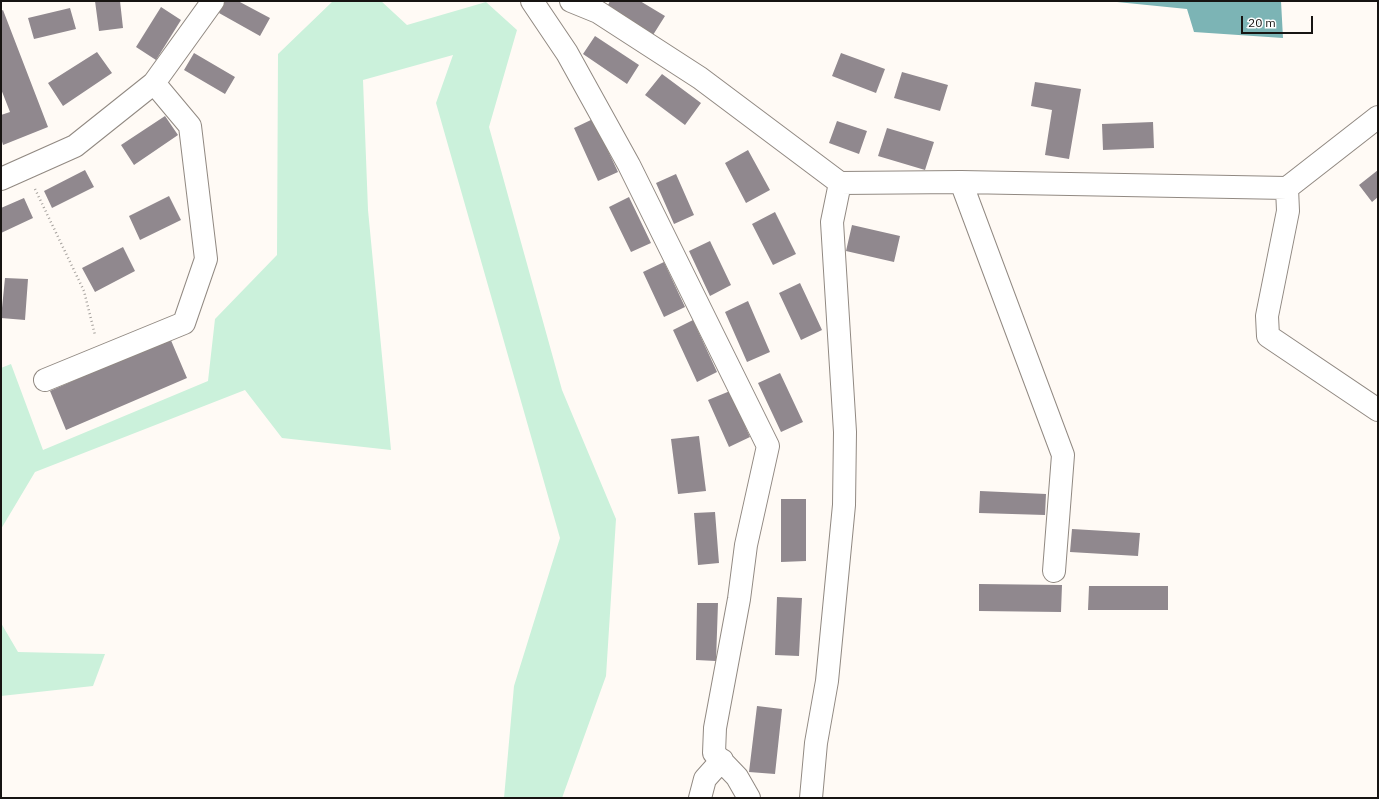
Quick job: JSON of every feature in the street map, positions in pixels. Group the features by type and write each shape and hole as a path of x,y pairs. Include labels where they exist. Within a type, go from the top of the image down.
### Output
{"street":[{"path":"1,179 75,146 154,83 213,1"},
{"path":"532,1 567,53 629,165 768,446 746,545 739,599 715,728 714,753 737,776 749,798"},
{"path":"571,1 598,12 700,78 840,183 961,182 1287,188 1378,117"},
{"path":"45,380 184,322 206,259 190,126 154,83"},
{"path":"961,182 1063,455 1054,571"},
{"path":"811,798 816,743 827,681 844,505 845,432 832,222 840,183"},
{"path":"1287,188 1288,212 1267,316 1268,336 1378,410"},
{"path":"700,798 705,779 722,760"}],"path":[{"path":"25,169 84,291 101,356"}],"green space":[{"path":"333,1 381,1 407,25 486,2 517,30 489,127 562,390 616,519 606,676 562,798 504,798 514,686 560,538 436,103 453,55 363,80 368,210 391,450 282,438 245,390 35,472 1,529 1,368 11,364 43,450 208,381 215,319 277,255 278,54"},
{"path":"1,623 18,652 105,654 93,686 1,696"}],"water":[{"path":"1107,1 1281,1 1283,38 1194,32 1187,9"}],"building":[{"path":"95,1 120,1 123,28 99,31"},
{"path":"225,1 238,1 270,18 260,36 219,13"},
{"path":"610,1 640,1 665,16 653,35 607,7"},
{"path":"161,7 181,20 156,60 136,47"},
{"path":"70,8 76,29 34,39 28,18"},
{"path":"3,10 48,127 3,145 1,138 1,115 10,112 1,89 1,11"},
{"path":"595,36 639,65 627,84 583,54"},
{"path":"97,52 112,73 63,106 48,83"},
{"path":"194,53 235,77 225,94 184,70"},
{"path":"841,53 885,69 876,93 832,76"},
{"path":"902,72 948,85 940,111 894,98"},
{"path":"662,74 701,103 685,125 645,95"},
{"path":"1035,82 1081,89 1069,159 1045,155 1052,110 1031,106"},
{"path":"165,116 178,135 134,165 121,145"},
{"path":"593,119 618,172 598,181 574,128"},
{"path":"837,121 867,131 859,154 829,143"},
{"path":"1153,122 1154,148 1103,150 1102,124"},
{"path":"887,128 934,142 925,170 878,156"},
{"path":"748,150 770,190 746,203 725,163"},
{"path":"85,170 94,187 52,208 44,191"},
{"path":"1378,170 1378,197 1372,202 1359,185"},
{"path":"676,174 694,215 674,224 656,183"},
{"path":"169,196 181,220 140,240 129,216"},
{"path":"629,197 651,243 631,252 609,207"},
{"path":"24,198 33,218 1,233 1,208"},
{"path":"775,212 796,254 773,265 752,224"},
{"path":"852,225 900,236 894,262 846,251"},
{"path":"710,241 731,285 710,296 689,251"},
{"path":"123,247 135,271 95,292 82,268"},
{"path":"664,262 685,307 664,317 643,272"},
{"path":"5,278 28,279 25,320 1,318"},
{"path":"800,283 822,330 801,340 779,293"},
{"path":"748,301 770,352 747,362 725,312"},
{"path":"693,320 717,372 697,382 673,330"},
{"path":"170,338 187,378 66,430 50,391"},
{"path":"780,373 803,422 781,432 758,383"},
{"path":"730,391 750,437 729,447 708,400"},
{"path":"699,436 706,491 678,494 671,439"},
{"path":"980,491 1046,494 1045,515 979,513"},
{"path":"781,499 806,499 806,561 781,562"},
{"path":"715,512 719,563 698,565 694,513"},
{"path":"1072,529 1140,533 1138,556 1070,552"},
{"path":"979,584 1062,585 1061,612 979,611"},
{"path":"1089,586 1168,586 1168,610 1088,610"},
{"path":"777,597 802,598 799,656 775,655"},
{"path":"697,603 718,603 716,661 696,660"},
{"path":"757,706 782,709 775,774 749,772"}]}
